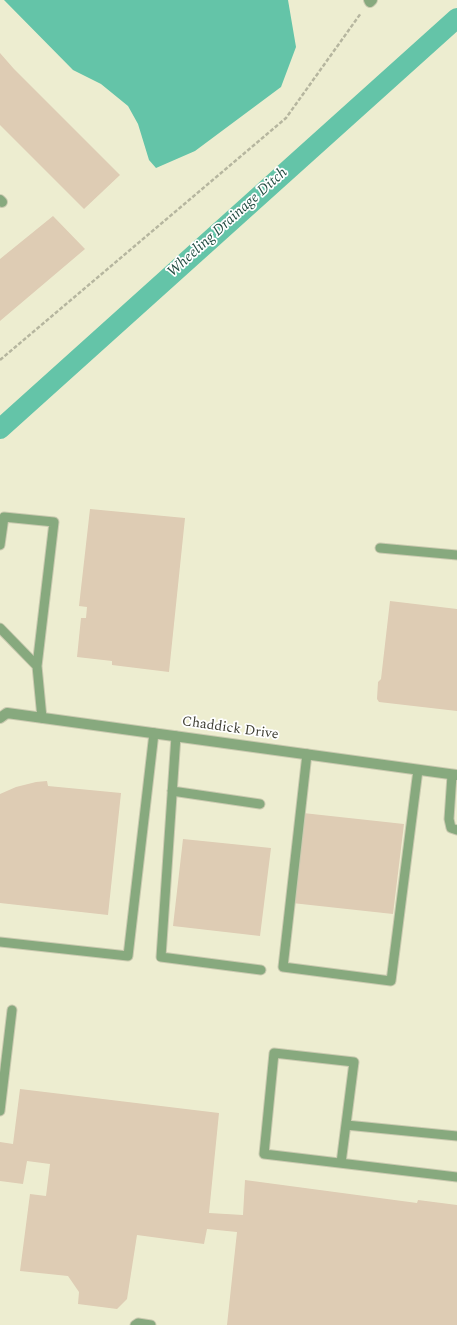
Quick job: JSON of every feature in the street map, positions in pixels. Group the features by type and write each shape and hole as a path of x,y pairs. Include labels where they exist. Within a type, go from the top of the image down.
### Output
{"street":[{"name":"Chaddick Drive","path":"0,718 7,713 455,775"}],"lane":[{"path":"0,545 4,517 54,522 36,666 42,718"},
{"path":"380,548 457,555"},
{"path":"0,628 36,666"},
{"path":"0,942 128,956 154,733"},
{"path":"176,736 161,957 261,970"},
{"path":"307,754 284,967 391,981 418,770"},
{"path":"455,775 449,819 452,828 457,830"},
{"path":"172,791 260,804"},
{"path":"0,1110 12,1010"},
{"path":"342,1163 354,1062 274,1053 264,1154 457,1177"},
{"path":"346,1125 457,1136"},
{"path":"135,1325 138,1323 151,1325"}],"path":[{"path":"0,360 286,118 370,1"}],"water":[{"path":"4,0 288,0 296,47 281,87 195,151 156,168 149,160 138,124 128,106 101,84 73,70"}],"building":[{"path":"0,53 14,69 120,175 84,209 0,125"},
{"path":"53,216 85,249 0,321 0,259"},
{"path":"90,509 185,518 169,672 112,665 112,661 77,657 81,618 86,618 87,607 79,606"},
{"path":"390,601 457,609 457,711 379,702 377,699 378,682 381,679"},
{"path":"47,781 48,786 121,793 108,915 0,903 0,794 16,787"},
{"path":"303,813 404,824 393,914 292,903"},
{"path":"183,839 271,848 260,936 173,926"},
{"path":"20,1089 219,1113 209,1213 243,1215 245,1180 417,1203 418,1200 457,1205 457,1325 227,1325 237,1232 207,1229 204,1244 137,1235 127,1299 117,1309 78,1304 79,1292 68,1276 20,1271 30,1194 46,1196 50,1164 27,1161 23,1184 0,1181 0,1142 13,1144"}],"waterway":[{"name":"Wheeling Drainage Ditch","path":"0,429 457,18"}]}
